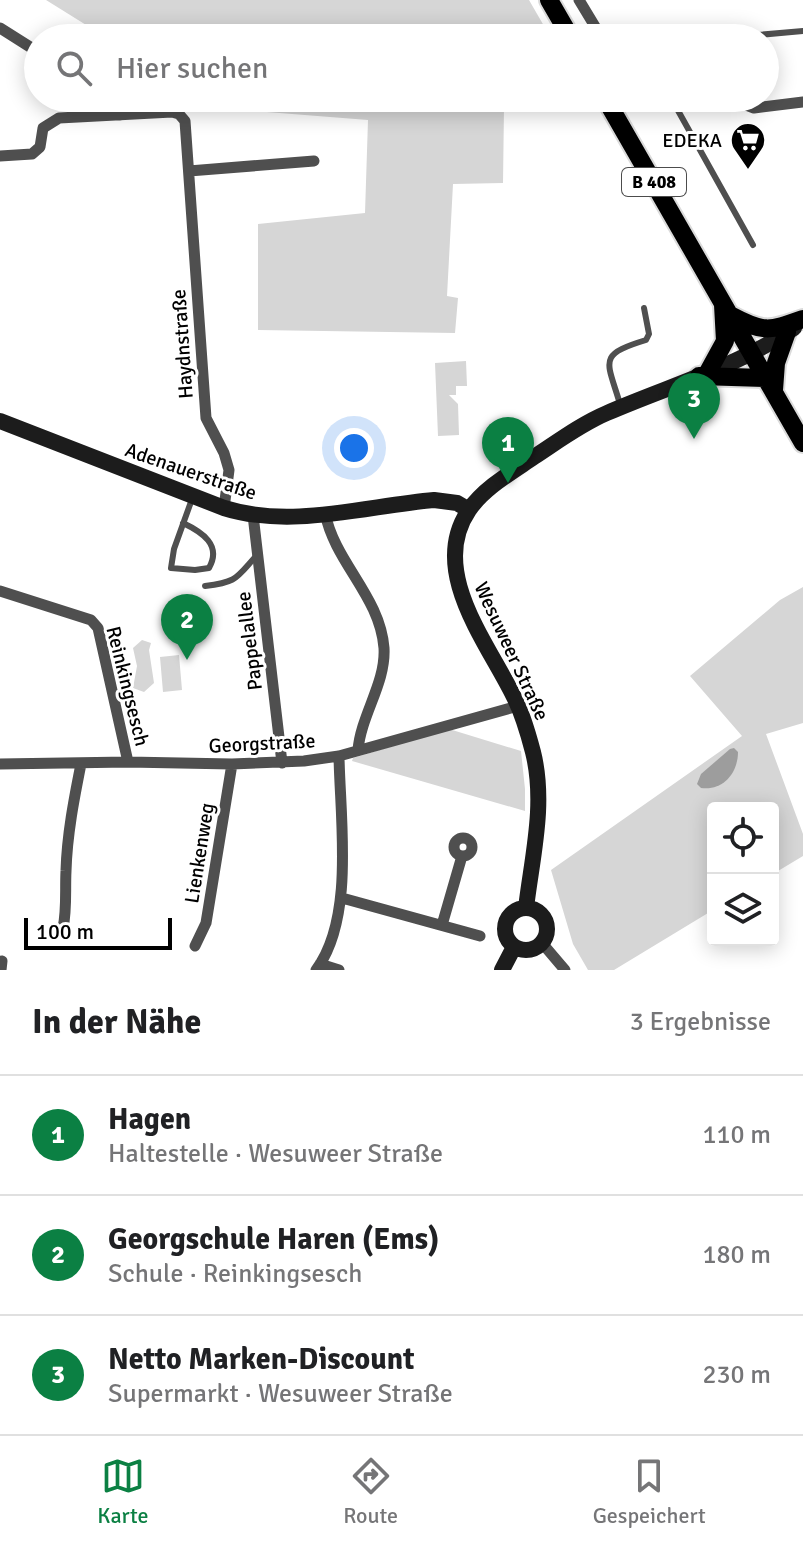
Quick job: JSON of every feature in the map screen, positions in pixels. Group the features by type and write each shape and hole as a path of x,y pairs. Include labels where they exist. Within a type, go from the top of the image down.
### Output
{"main road":[{"path":"549,0 563,24"},
{"name":"B 408","path":"613,112 803,443"},
{"path":"787,332 776,363 778,375 771,384 704,374 725,341 722,321 728,309 752,326 772,330 803,320"},
{"name":"Wesuweer Straße","path":"526,908 538,815 534,756 518,706 462,597 455,571 456,539 469,510 485,493 533,457 604,414 753,353 803,320"},
{"name":"Adenauerstraße","path":"0,421 224,508 253,515 285,518 434,500 457,503 469,510"},
{"path":"526,908 537,911 547,929 542,943 525,951 514,947 506,939 506,922 512,913 526,908"},
{"path":"502,970 514,947"}],"street":[{"path":"579,0 594,24"},
{"path":"0,28 24,43"},
{"path":"779,105 803,102"},
{"name":"Haydnstraße","path":"0,156 32,154 40,147 43,128 59,118 172,112 185,121 206,418 229,470 224,508"},
{"path":"189,171 314,161"},
{"path":"325,513 335,547 364,587 379,624 384,649 381,672 359,736 358,750"},
{"name":"Pappelallee","path":"253,515 282,763"},
{"name":"Reinkingsesch","path":"0,591 91,620 98,628 128,762"},
{"name":"Georgstraße","path":"0,764 282,763 339,756 518,706"},
{"path":"339,756 342,898 333,941 318,967 339,970"},
{"path":"63,928 66,870 81,764"},
{"name":"Lienkenweg","path":"195,946 206,923 232,764"},
{"path":"442,925 462,856"},
{"path":"342,898 480,936"},
{"path":"542,943 565,970"}],"lane":[{"path":"779,33 803,31"},
{"path":"679,112 753,245"},
{"path":"620,408 608,362 611,354 619,348 646,340 649,334 644,308"},
{"path":"183,523 207,538 214,550 214,560 209,568 171,568 174,549 183,523 193,496"},
{"path":"205,586 230,583 237,579 257,555"}],"shaded area":[{"path":"46,0 529,0 543,24 85,24"},
{"path":"268,112 504,112 503,183 453,184 447,296 458,298 455,333 258,330 258,224 365,213 368,120"},
{"path":"466,361 467,386 456,386 456,395 449,395 458,404 459,435 438,436 435,363"},
{"path":"803,587 803,723 766,734 803,834 803,856 779,870 779,802 707,802 707,914 614,970 588,970 573,944 551,870 742,736 690,676 780,600"},
{"path":"142,640 151,643 149,650 154,683 144,692 133,688 137,666 133,648"},
{"path":"179,655 182,690 163,692 160,657"},
{"path":"449,729 521,751 525,811 352,761 353,758"},
{"path":"734,748 738,752 737,760 728,779 716,787 701,788 697,784 701,774"}],"place":[{"name":"EDEKA","path":"748,171"},
{"name":"Netto Marken-Discount","path":"694,439"},
{"name":"Hagen","path":"508,483"},
{"name":"Georgschule Haren (Ems)","path":"187,660"}]}
